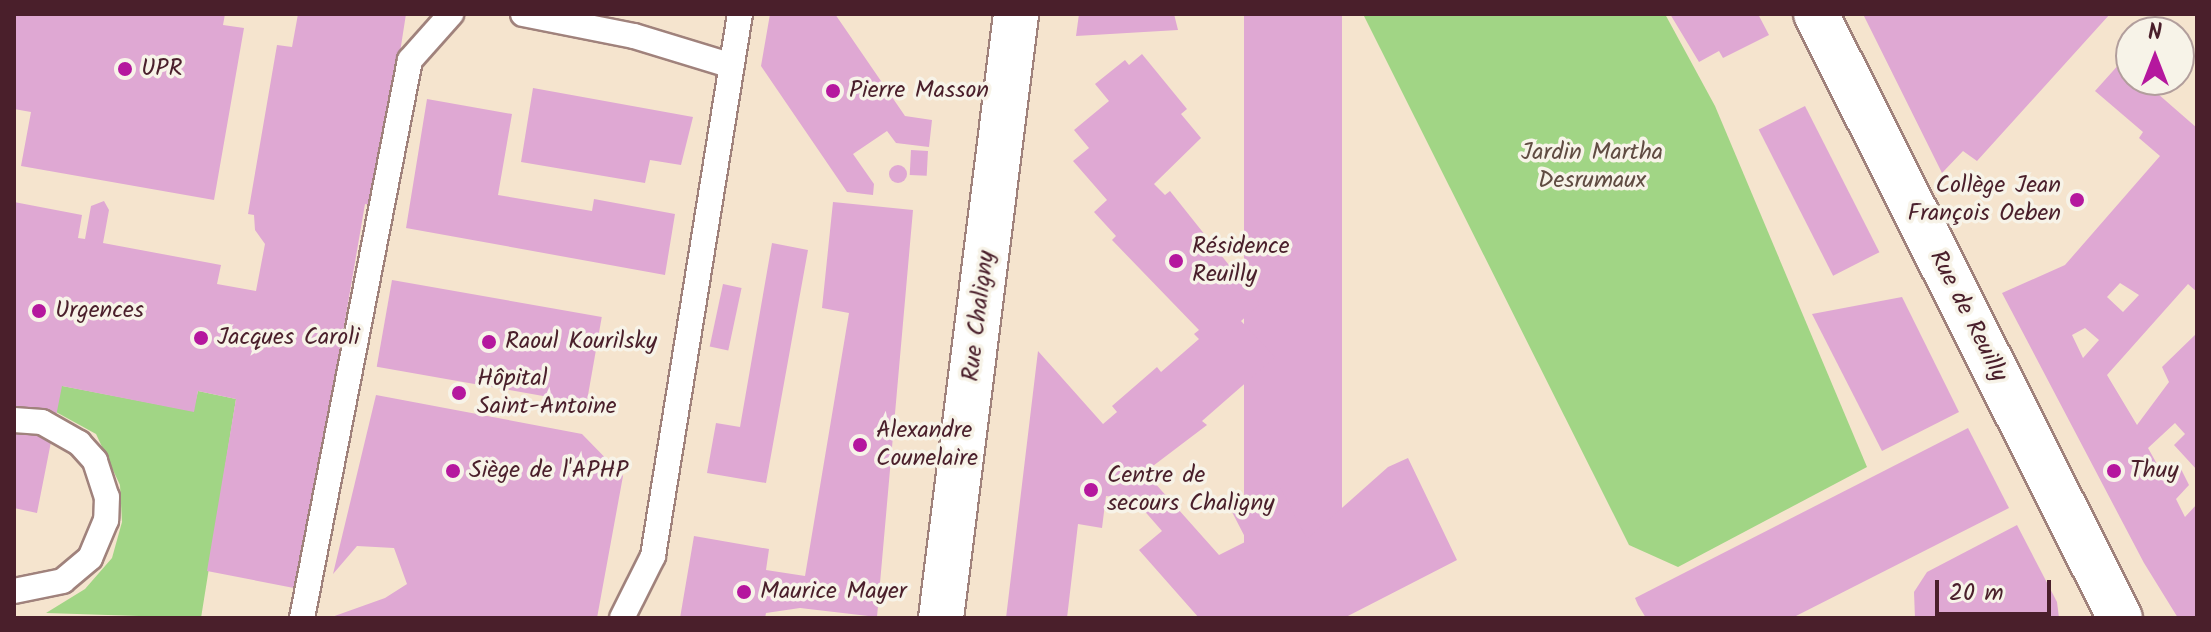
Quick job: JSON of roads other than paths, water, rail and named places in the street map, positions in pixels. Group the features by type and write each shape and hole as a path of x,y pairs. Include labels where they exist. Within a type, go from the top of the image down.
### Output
{"street":[{"name":"Rue Chaligny","path":"941,618 1016,14"},
{"name":"Rue de Reuilly","path":"1816,14 2120,618"}],"lane":[{"path":"302,618 410,60 451,14"},
{"path":"523,14 634,36 732,66"},
{"path":"622,618 653,556 740,14"},
{"path":"14,420 42,422 79,443 95,461 107,497 100,539 76,573 40,589 14,591"}],"place":[{"name":"UPR","path":"125,69"},
{"name":"Pierre Masson","path":"833,91"},
{"name":"Collège Jean François Oeben","path":"2077,200"},
{"name":"Résidence Reuilly","path":"1176,261"},
{"name":"Urgences","path":"39,311"},
{"name":"Jacques Caroli","path":"201,338"},
{"name":"Raoul Kourilsky","path":"489,342"},
{"name":"Hôpital Saint-Antoine","path":"459,393"},
{"name":"Alexandre Counelaire","path":"860,445"},
{"name":"Siège de l'APHP","path":"453,471"},
{"name":"Thuy","path":"2114,471"},
{"name":"Centre de secours Chaligny","path":"1091,490"},
{"name":"Maurice Mayer","path":"744,592"}],"park label":[{"name":"Jardin Martha Desrumaux","path":"1592,167"}]}
